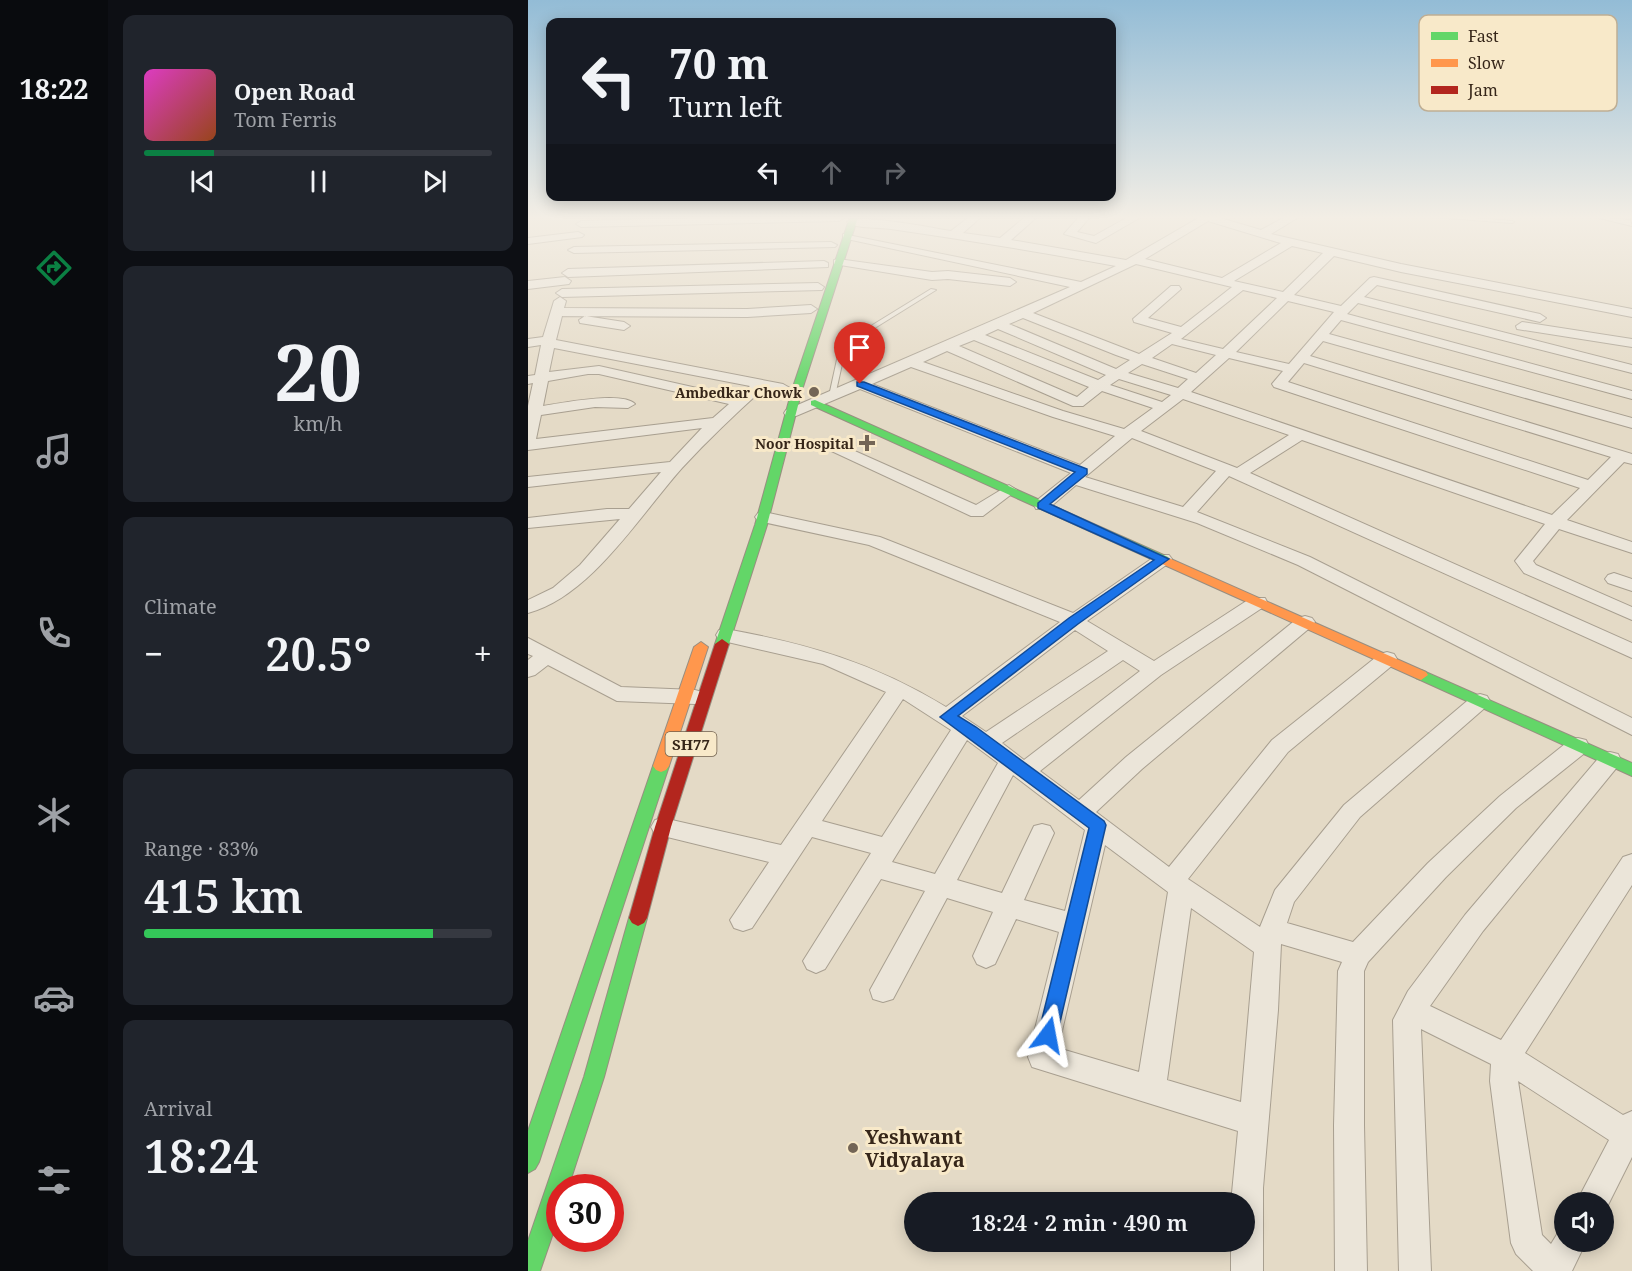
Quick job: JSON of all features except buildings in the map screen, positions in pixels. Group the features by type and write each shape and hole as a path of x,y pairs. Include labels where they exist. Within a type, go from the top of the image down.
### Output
{"main road":[{"name":"SH77","path":"781,393 818,287 824,276"},
{"name":"SH77","path":"528,1162 685,697 716,632 764,517 828,276"},
{"path":"815,403 1621,765"},
{"name":"SH77","path":"529,1271 594,1077 663,826 707,698 716,632"}],"street":[{"path":"567,276 549,341 535,379 528,443 718,422"},
{"path":"528,285 615,276"},
{"path":"643,313 660,291 668,276"},
{"path":"960,276 1010,282"},
{"path":"1037,276 1082,286"},
{"path":"791,413 974,335 1102,276"},
{"path":"1197,276 1285,297 1632,395"},
{"path":"1223,282 1233,276"},
{"path":"1042,505 1181,393 1306,276"},
{"path":"1379,276 1341,313 1279,384 1590,486"},
{"path":"1448,276 1632,313"},
{"path":"1374,281 1540,318"},
{"path":"565,282 660,291 818,287"},
{"path":"947,346 1078,403 1099,386 1182,332 1241,286"},
{"path":"1174,289 1139,319 1182,332"},
{"path":"1356,299 1632,369"},
{"path":"556,314 606,310 726,315 811,309"},
{"path":"1022,313 1141,359 1198,378"},
{"path":"556,314 624,326 597,351"},
{"path":"1499,322 1632,343"},
{"path":"998,324 1117,374 1181,393 1632,548"},
{"path":"974,335 1099,386 1164,407"},
{"path":"1320,336 1632,423"},
{"path":"1170,340 1225,354 1297,363 1627,457"},
{"path":"528,342 549,341 760,384 781,393"},
{"path":"911,362 1058,414 1128,434 1232,472 1632,651"},
{"path":"535,379 599,370 740,402"},
{"path":"528,607 560,592 586,569 675,466 718,422 760,384"},
{"path":"860,384 1079,475 1304,561 1632,727"},
{"path":"531,412 595,403 628,404"},
{"path":"1186,514 1232,472 1301,434"},
{"path":"830,445 976,512 1009,490"},
{"path":"1627,457 1590,486 1555,522 1525,558 1526,564 1540,574 1632,614"},
{"path":"528,482 675,466"},
{"path":"528,523 607,514 634,514"},
{"path":"764,517 874,541 1042,606 1074,621 1154,670"},
{"path":"816,961 882,857 956,722 1074,621 1163,559"},
{"path":"1614,579 1632,585"},
{"path":"883,990 941,886 1017,766 1154,670 1258,602"},
{"path":"1254,1121 1042,1057 1074,926 1089,819 1134,763 1305,622"},
{"path":"716,632 830,659 899,690 956,722 986,743 1177,885 1269,938 1358,955"},
{"path":"528,670 537,651 616,693 707,698"},
{"path":"986,743 1122,651"},
{"path":"1151,1090 1177,885 1210,831 1280,746 1388,659"},
{"path":"743,920 899,690"},
{"path":"1247,1271 1248,1188 1269,938 1284,897 1353,811 1480,701"},
{"path":"1351,1271 1350,971 1358,955 1444,863 1508,802 1578,746"},
{"path":"1415,1271 1407,1020 1474,923 1621,765"},
{"path":"663,826 786,856"},
{"path":"806,826 882,857 941,886 1074,926"},
{"path":"986,956 1042,833"},
{"path":"1565,1252 1555,1270 1527,1243 1504,1081 1506,1058 1632,864"},
{"path":"1412,1011 1506,1058 1630,1131 1598,1192"}],"lane":[{"path":"832,396 841,356 855,338 933,290"},
{"path":"538,1081 557,1078"}],"traffic: fast":[{"path":"722,644 761,525 797,390 834,276"},
{"path":"815,403 1164,560"},
{"path":"1421,675 1632,770"},
{"path":"528,1162 661,766"},
{"path":"529,1271 594,1077 638,918"}],"traffic: slow":[{"path":"1164,560 1421,675"},
{"path":"661,766 701,647"}],"traffic: jam":[{"path":"638,918 663,827 722,644"}],"place":[{"name":"Ambedkar Chowk","path":"814,392"},
{"name":"Noor Hospital","path":"867,443"},
{"name":"Yeshwant Vidyalaya","path":"853,1148"}],"route":[{"path":"860,384 1083,472 1042,505 1163,559 1074,621 947,717 970,731 1098,825 1048,1035"}]}
